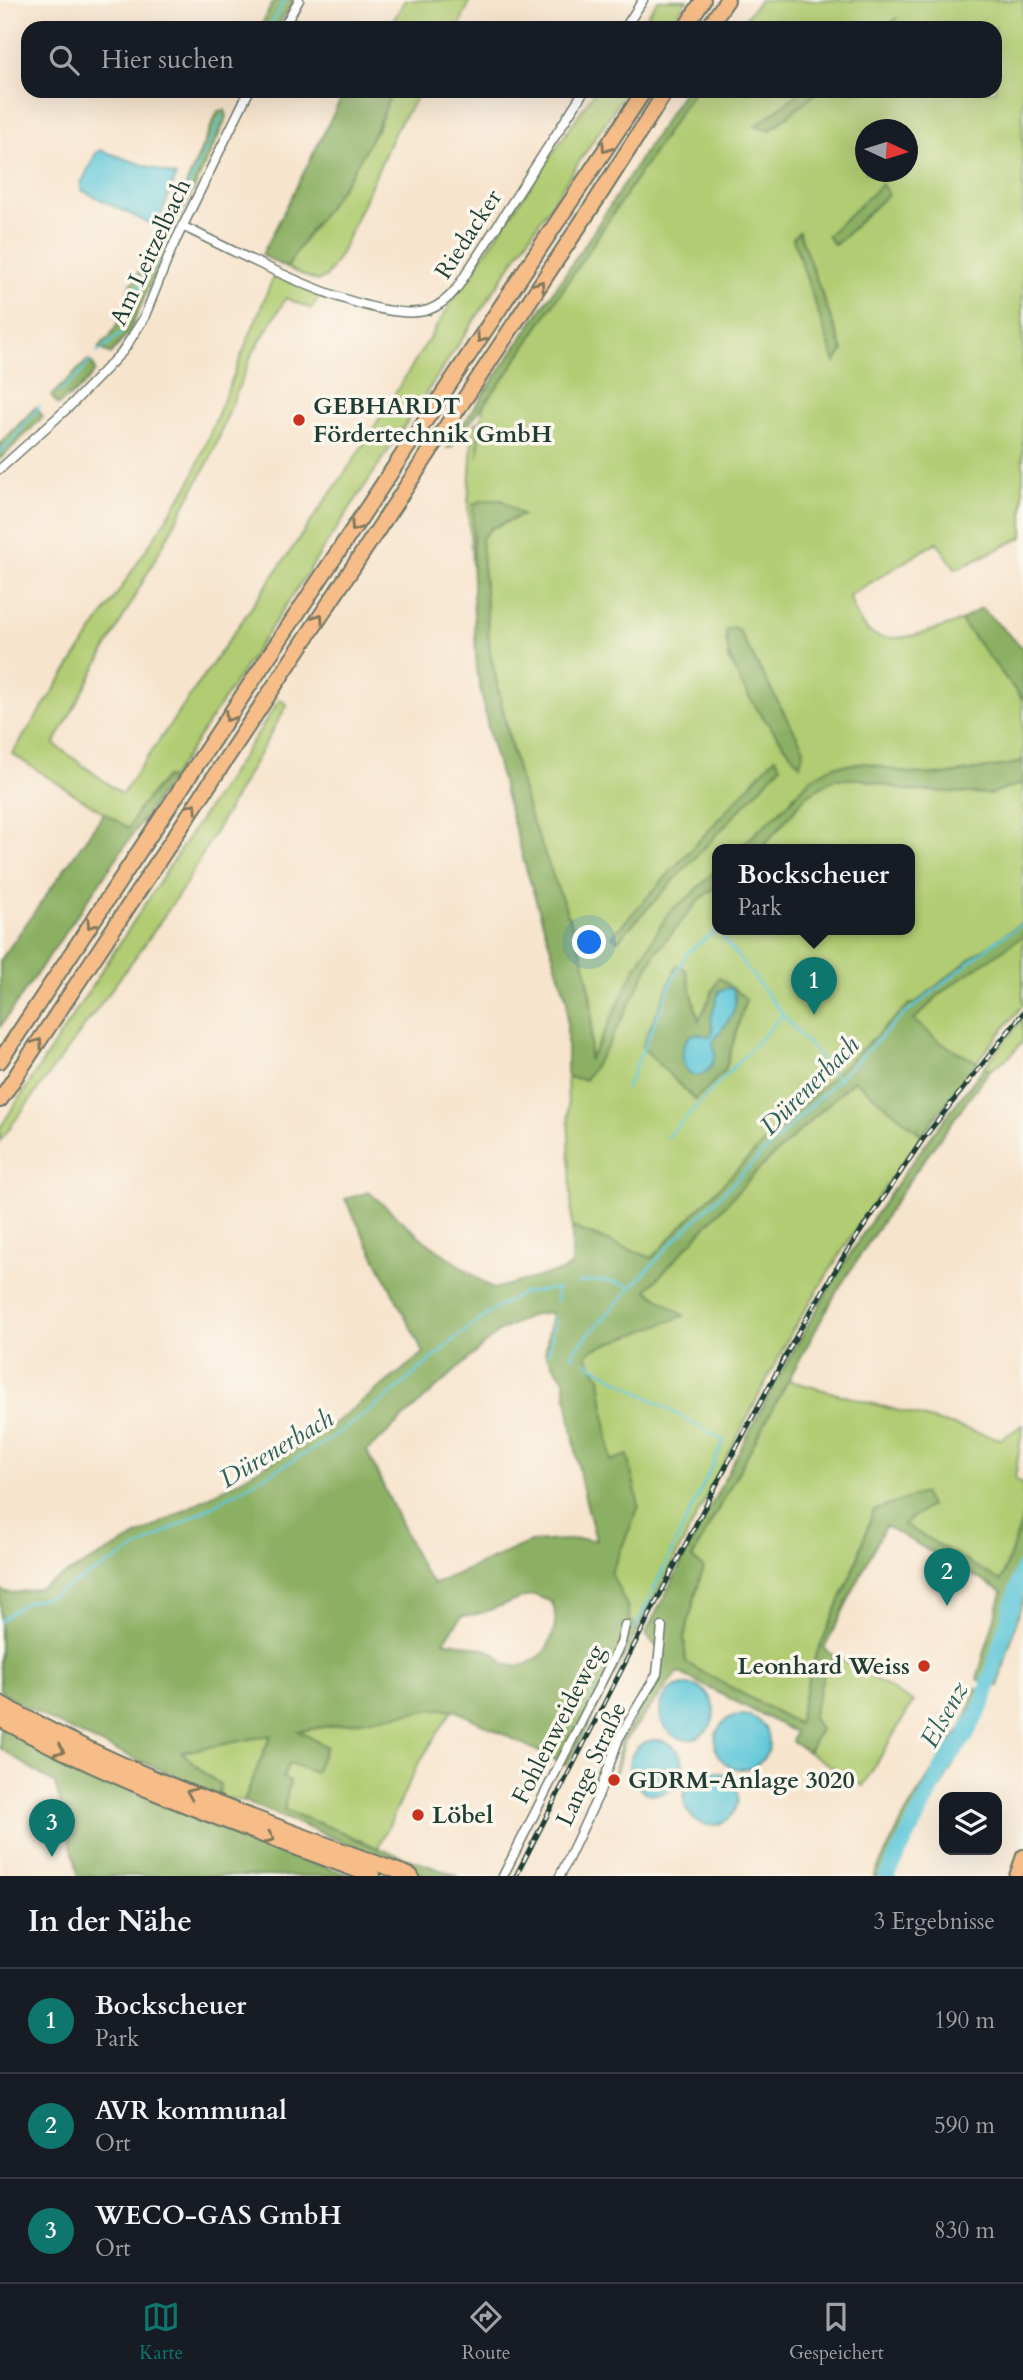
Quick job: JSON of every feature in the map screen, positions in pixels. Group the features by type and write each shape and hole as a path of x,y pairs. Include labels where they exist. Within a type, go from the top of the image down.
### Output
{"highway":[{"path":"690,21 704,0"},
{"path":"713,21 727,0"},
{"path":"0,1060 639,98"},
{"path":"0,1100 662,98"},
{"path":"0,1703 94,1753 186,1792 411,1876"},
{"path":"0,1719 57,1749 171,1800 373,1876"}],"main road":[{"path":"1016,1876 1023,1856"}],"street":[{"path":"287,21 299,0"},
{"path":"630,21 643,0"},
{"name":"Am Leitzelbach","path":"0,469 70,406 123,351 144,318 182,226 246,98"},
{"name":"Riedacker","path":"182,226 285,275 357,304 403,312 429,310 448,300 457,288 579,98"},
{"name":"Fohlenweideweg","path":"503,1876 621,1643 625,1625"},
{"name":"Lange Straße","path":"560,1876 600,1794 619,1738 657,1674 662,1627"}],"green space":[{"path":"274,0 294,0 281,21 264,21"},
{"path":"405,0 470,0 462,21 393,21"},
{"path":"658,0 687,0 673,21 644,21"},
{"path":"760,0 1023,0 1023,537 956,569 937,542 849,596 863,626 880,637 916,635 961,621 1023,700 1023,760 1014,764 943,775 907,773 865,763 794,795 790,802 744,844 712,844 712,874 669,912 589,1061 592,1017 589,984 563,905 587,1071 672,920 712,880 712,935 915,935 915,844 754,844 778,830 805,797 834,779 862,779 906,790 990,794 1023,783 1023,1005 977,1062 971,1059 918,1132 922,1135 861,1221 792,1331 638,1630 629,1618 627,1606 610,1573 588,1486 580,1231 572,1227 567,1077 571,1078 570,992 479,671 468,506 473,426 478,421 478,457 483,403 507,374 689,98 793,98 756,126 770,130 810,98 1002,98 1002,21 895,21 896,19 743,21","holes":["798,233 843,350 835,361 793,239","475,504 521,516 490,529 481,539 490,652 520,783 508,748 488,664","726,631 800,764 752,700 729,660","780,765 618,940 613,936"]},
{"path":"341,98 389,98 357,164 287,268 262,255"},
{"path":"389,98 416,98 396,129 341,253 327,276 317,281 287,268 298,247 377,130"},
{"path":"590,98 621,98 171,779 166,777 139,808 129,829 12,754 190,483 274,275 321,295 311,309 286,298 251,356 211,457 54,744 122,794 353,461 455,297"},
{"path":"679,98 689,98 507,374 451,448 447,448 584,246"},
{"path":"793,98 810,98 770,130 755,126"},
{"path":"225,110 227,117 181,216 174,213 218,111"},
{"path":"882,184 888,194 835,245 827,236"},
{"path":"799,232 843,351 835,362 793,238"},
{"path":"160,239 167,246 129,332 111,354 98,348 110,336 120,319 130,287 156,240"},
{"path":"88,360 95,371 83,386 58,405 51,396"},
{"path":"36,407 43,417 0,459 0,444"},
{"path":"484,500 502,500 522,515 490,529 481,539 490,652 510,744 529,813 578,941 587,975 592,1012 589,1059 635,969 669,912 712,874 712,890 699,900 656,952 609,1044 585,1080 567,1077 567,1000 524,862 490,738 477,672 473,599 473,504"},
{"path":"981,608 1023,648 1023,700 961,621"},
{"path":"733,627 739,631 804,749 800,765 752,702 733,666 726,630"},
{"path":"280,699 287,705 185,885 0,1141 0,1128"},
{"path":"775,757 781,766 618,940 612,936"},
{"path":"1023,760 1023,783 990,794 906,790 862,779 834,779 805,797 765,844 744,844 790,802 810,779 833,766 866,763 907,773 943,775 1014,764"},
{"path":"166,777 171,779 0,1027 0,961 104,813 129,828 139,808"},
{"path":"1023,922 1023,936 943,991 914,1020 941,1043 977,1062 922,1135 854,1080 754,1174 647,1290 684,1316 591,1350 586,1356 600,1377 611,1461 628,1455 639,1506 611,1573 627,1606 629,1618 638,1630 567,1766 453,1709 433,1709 299,1731 326,1747 315,1773 289,1763 283,1778 290,1781 284,1810 369,1845 458,1876 425,1876 244,1801 271,1735 182,1752 220,1784 219,1797 80,1735 0,1691 0,1591 14,1593 41,1588 231,1485 323,1432 424,1353 345,1199 369,1192 425,1241 493,1289 565,1270 572,1264 572,1227 652,1258 746,1160 910,1004 914,1004 975,955","holes":["547,1312 552,1314 545,1353 564,1380 581,1482 596,1540 530,1542 434,1584 422,1569 367,1451 498,1332 527,1317","534,1595 552,1602 554,1629 549,1644 527,1664 509,1665 487,1650 444,1641 462,1616 480,1613"]},
{"path":"677,965 686,970 699,1021 719,977 746,999 725,1071 695,1100 642,1047"},
{"path":"1023,1018 1023,1041 1011,1055 989,1071 985,1066"},
{"path":"985,1066 989,1071 908,1182 837,1291 692,1558 703,1567 684,1638 686,1663 798,1724 811,1667 855,1566 873,1511 923,1493 930,1506 903,1524 1001,1581 1023,1518 1023,1598 998,1686 977,1679 1002,1592 885,1526 824,1649 839,1658 827,1662 812,1718 820,1729 808,1752 792,1742 795,1732 678,1672 625,1740 614,1772 622,1739 661,1675 662,1652 645,1634 744,1441 796,1345 867,1227"},
{"path":"787,1380 1001,1439 1023,1425 1015,1478 1023,1484 1023,1518 1002,1582 902,1524 873,1511 855,1566 811,1667 798,1724 686,1663 684,1638 703,1568 692,1558"},
{"path":"839,1658 913,1702 863,1786 808,1752 820,1729 812,1718 827,1661"},
{"path":"976,1688 991,1695 966,1743 962,1744 955,1757 956,1760 894,1876 874,1876 906,1813 963,1726"},
{"path":"433,1709 453,1709 417,1766 378,1848 283,1809 290,1781 283,1778 289,1763 326,1746 298,1731"},
{"path":"0,1725 128,1789 217,1826 351,1876 79,1876 55,1784 0,1748"},
{"path":"271,1735 244,1801 219,1797 220,1784 181,1752"}],"water":[{"path":"100,150 176,176 159,221 154,226 81,190 81,184"},
{"path":"732,989 735,995 733,1013 713,1043 715,1053 711,1066 702,1074 694,1075 688,1072 685,1066 684,1044 693,1035 710,1037 713,1032 711,1019 719,991"},
{"path":"687,1685 706,1693 714,1712 706,1731 687,1739 668,1731 660,1712 668,1693"},
{"path":"742,1715 761,1723 769,1742 761,1761 742,1769 723,1761 715,1742 723,1723"},
{"path":"656,1740 675,1748 683,1767 675,1786 656,1794 637,1786 629,1767 637,1748"},
{"path":"711,1771 730,1779 738,1798 730,1817 711,1825 692,1817 684,1798 692,1779"}],"waterway":[{"path":"273,21 285,0"},
{"path":"167,231 222,116"},
{"path":"97,353 122,332 140,283 161,250"},
{"path":"59,392 79,375 89,361"},
{"path":"0,452 40,406"},
{"name":"Dürenerbach","path":"575,1356 571,1354 671,1244 899,1019 997,940 1023,924"},
{"path":"626,1089 674,977 688,952 712,934"},
{"path":"721,935 783,1015 839,1080"},
{"path":"667,1137 783,1015"},
{"name":"Dürenerbach","path":"578,1283 605,1281 632,1287"},
{"name":"Dürenerbach","path":"0,1621 24,1603 52,1596 326,1442 388,1397 457,1337 495,1309 523,1293 557,1289 556,1302"},
{"path":"549,1354 555,1316"},
{"path":"586,1362 724,1441 635,1629"},
{"name":"Elsenz","path":"887,1876 945,1763 965,1737 983,1703 1023,1569"}],"railway":[{"path":"516,1876 715,1487 799,1331 844,1256 923,1139 1023,1013"}],"place":[{"name":"GEBHARDT Fördertechnik GmbH","path":"299,420"},
{"name":"Bockscheuer","path":"814,1015"},
{"name":"AVR kommunal","path":"947,1606"},
{"name":"Leonhard Weiss","path":"924,1666"},
{"name":"GDRM-Anlage 3020","path":"614,1780"},
{"name":"Löbel","path":"418,1815"},
{"name":"WECO-GAS GmbH","path":"52,1857"}]}
